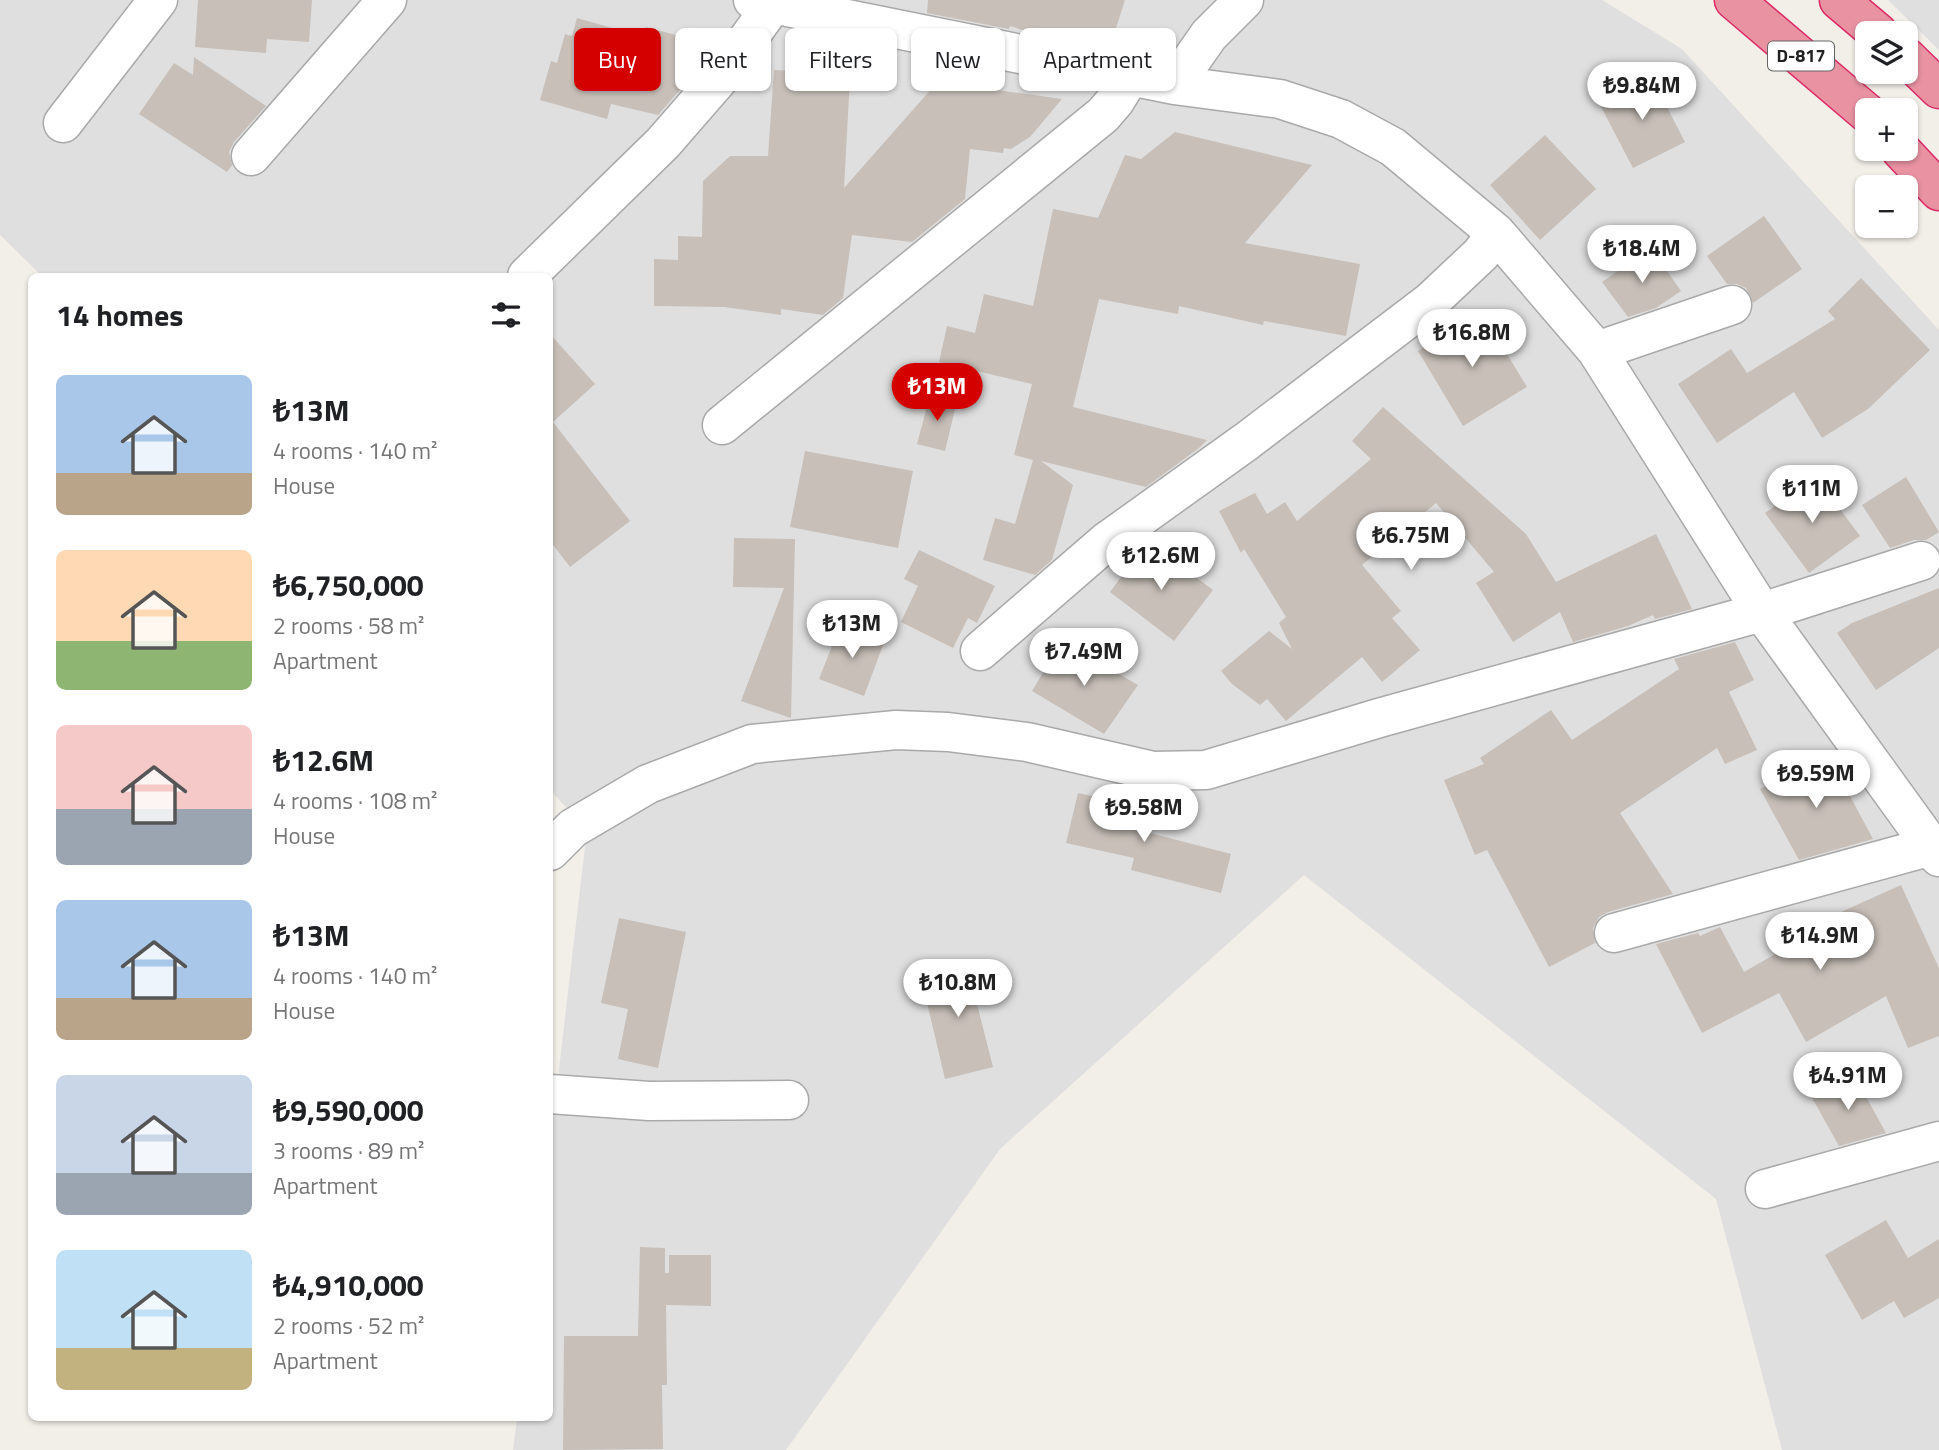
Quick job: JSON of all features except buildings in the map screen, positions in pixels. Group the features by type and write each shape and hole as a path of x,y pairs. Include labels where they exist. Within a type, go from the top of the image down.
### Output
{"highway":[{"name":"D-817","path":"1734,0 1855,103"},
{"path":"1839,0 1864,21"},
{"path":"1918,69 1939,89"},
{"path":"1911,161 1939,191"}],"street":[{"path":"63,123 158,0"},
{"path":"251,156 387,0"},
{"path":"1176,82 1209,35 1244,0"},
{"path":"530,273 663,143 723,74 768,1 1019,53"},
{"path":"1176,85 1280,99 1341,119 1393,147 1496,233 1598,351 1762,612 1937,849 1614,933"},
{"path":"722,425 1103,115 1121,91"},
{"path":"980,651 1106,542 1247,442 1431,301 1481,254 1496,233"},
{"path":"1598,351 1732,305"},
{"path":"553,848 573,828 648,784 752,744 897,730 948,732 1027,742 1153,771 1206,770 1378,718 1762,612 1920,561"},
{"path":"553,1094 649,1101 789,1100"},
{"path":"1765,1189 1939,1141"}],"shaded area":[{"path":"0,0 1602,0 1682,49 1939,330 1939,1450 1782,1450 1716,1199 1304,875 1000,1149 786,1450 513,1450 517,1421 553,1421 553,1119 587,830 553,793 553,273 39,273 0,235"},
{"path":"1888,0 1939,0 1939,50 1918,29 1918,21 1909,21"}]}
